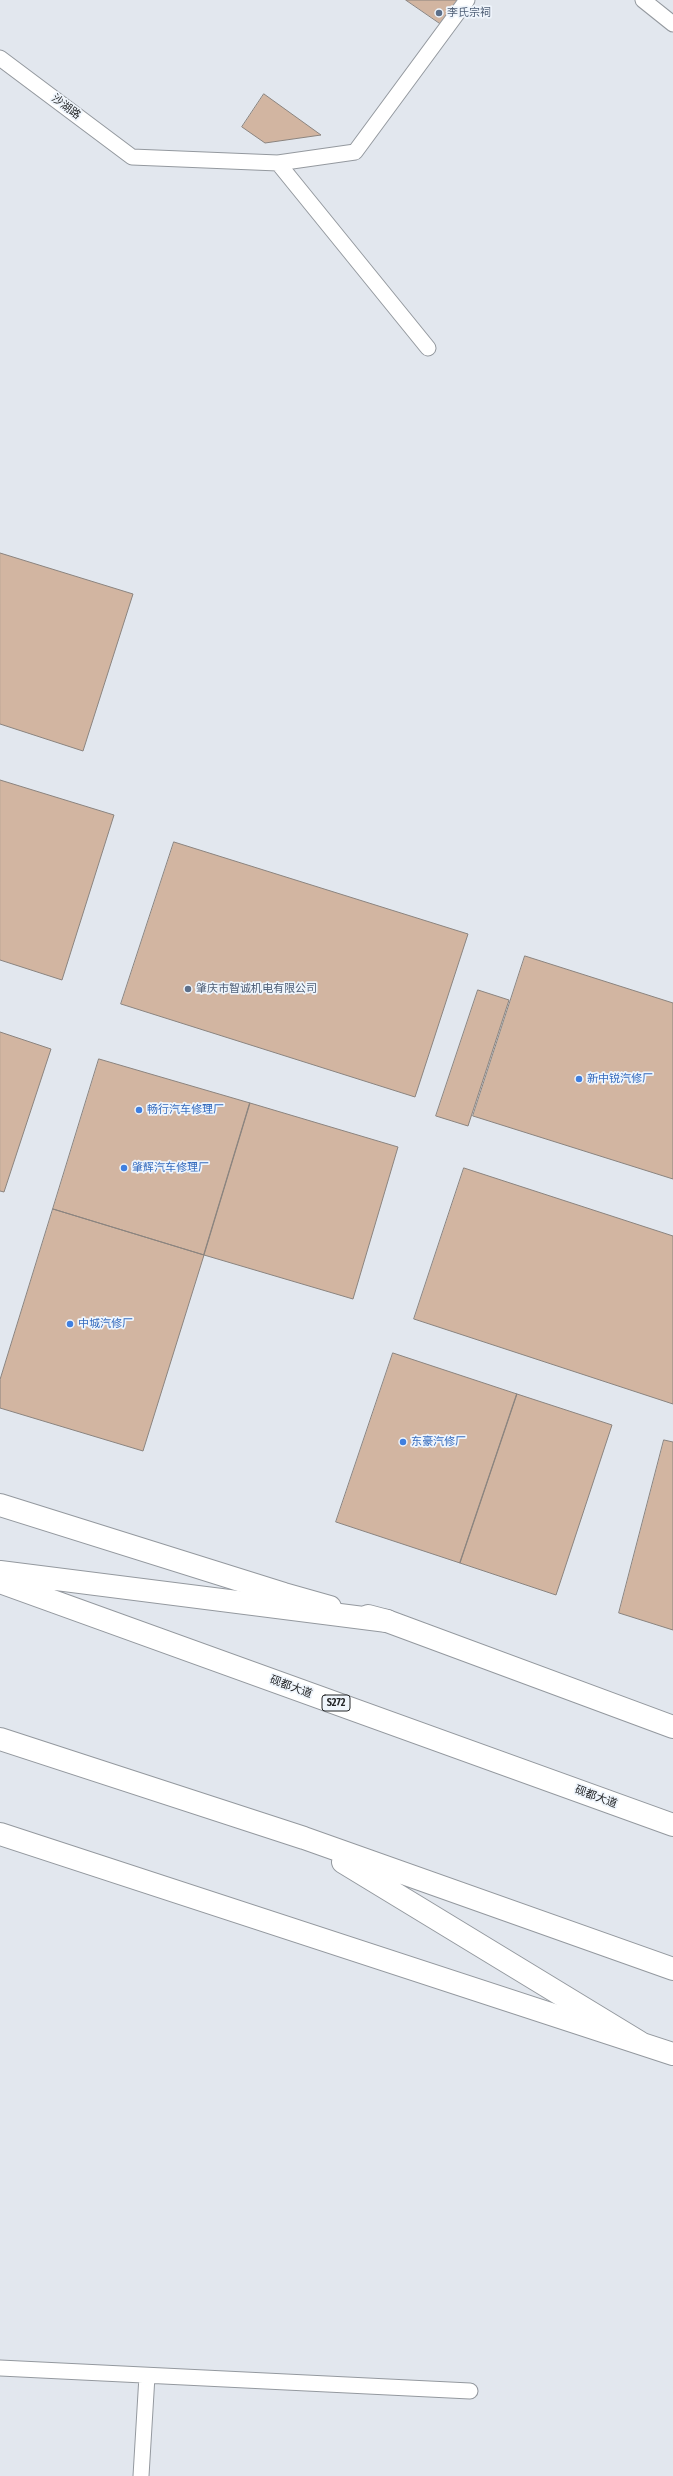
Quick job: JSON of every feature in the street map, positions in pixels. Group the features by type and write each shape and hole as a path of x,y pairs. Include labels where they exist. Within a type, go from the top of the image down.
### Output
{"main road":[{"path":"0,1504 284,1594 387,1621 673,1726"},
{"path":"0,1572 387,1621"},
{"name":"砚都大道","path":"0,1582 673,1825"},
{"path":"0,1739 304,1838 673,1969"},
{"path":"0,1834 673,2054"},
{"path":"304,1838 639,2042"}],"lane":[{"path":"278,163 355,152 467,0"},
{"path":"643,0 673,24"},
{"name":"沙湖路","path":"0,58 132,157 278,163"},
{"path":"278,163 428,348"},
{"path":"0,2368 470,2391"},
{"path":"141,2476 147,2376"}],"building":[{"name":"李氏宗祠","path":"406,0 462,0 444,26"},
{"path":"264,94 321,135 265,143 242,127"},
{"path":"0,553 133,594 83,751 0,724"},
{"path":"0,780 114,815 62,980 0,960"},
{"path":"174,842 468,934 415,1097 121,1004"},
{"path":"525,956 673,1003 673,1179 473,1116"},
{"path":"478,990 509,1000 468,1126 436,1116"},
{"path":"0,1032 51,1049 4,1192 0,1191"},
{"path":"99,1059 250,1103 204,1255 53,1209"},
{"path":"250,1103 398,1147 353,1299 204,1255"},
{"path":"464,1168 673,1236 673,1404 414,1319"},
{"path":"53,1209 204,1255 143,1451 0,1408 0,1380"},
{"path":"393,1353 517,1394 460,1563 336,1522"},
{"path":"517,1394 612,1425 556,1595 460,1563"},
{"path":"664,1440 673,1442 673,1630 619,1613"}],"place":[{"name":"李氏宗祠","path":"439,13"},
{"name":"肇庆市智诚机电有限公司","path":"188,989"},
{"name":"新中锐汽修厂","path":"579,1079"},
{"name":"畅行汽车修理厂","path":"139,1110"},
{"name":"肇辉汽车修理厂","path":"124,1168"},
{"name":"中城汽修厂","path":"70,1324"},
{"name":"东豪汽修厂","path":"403,1442"}]}
